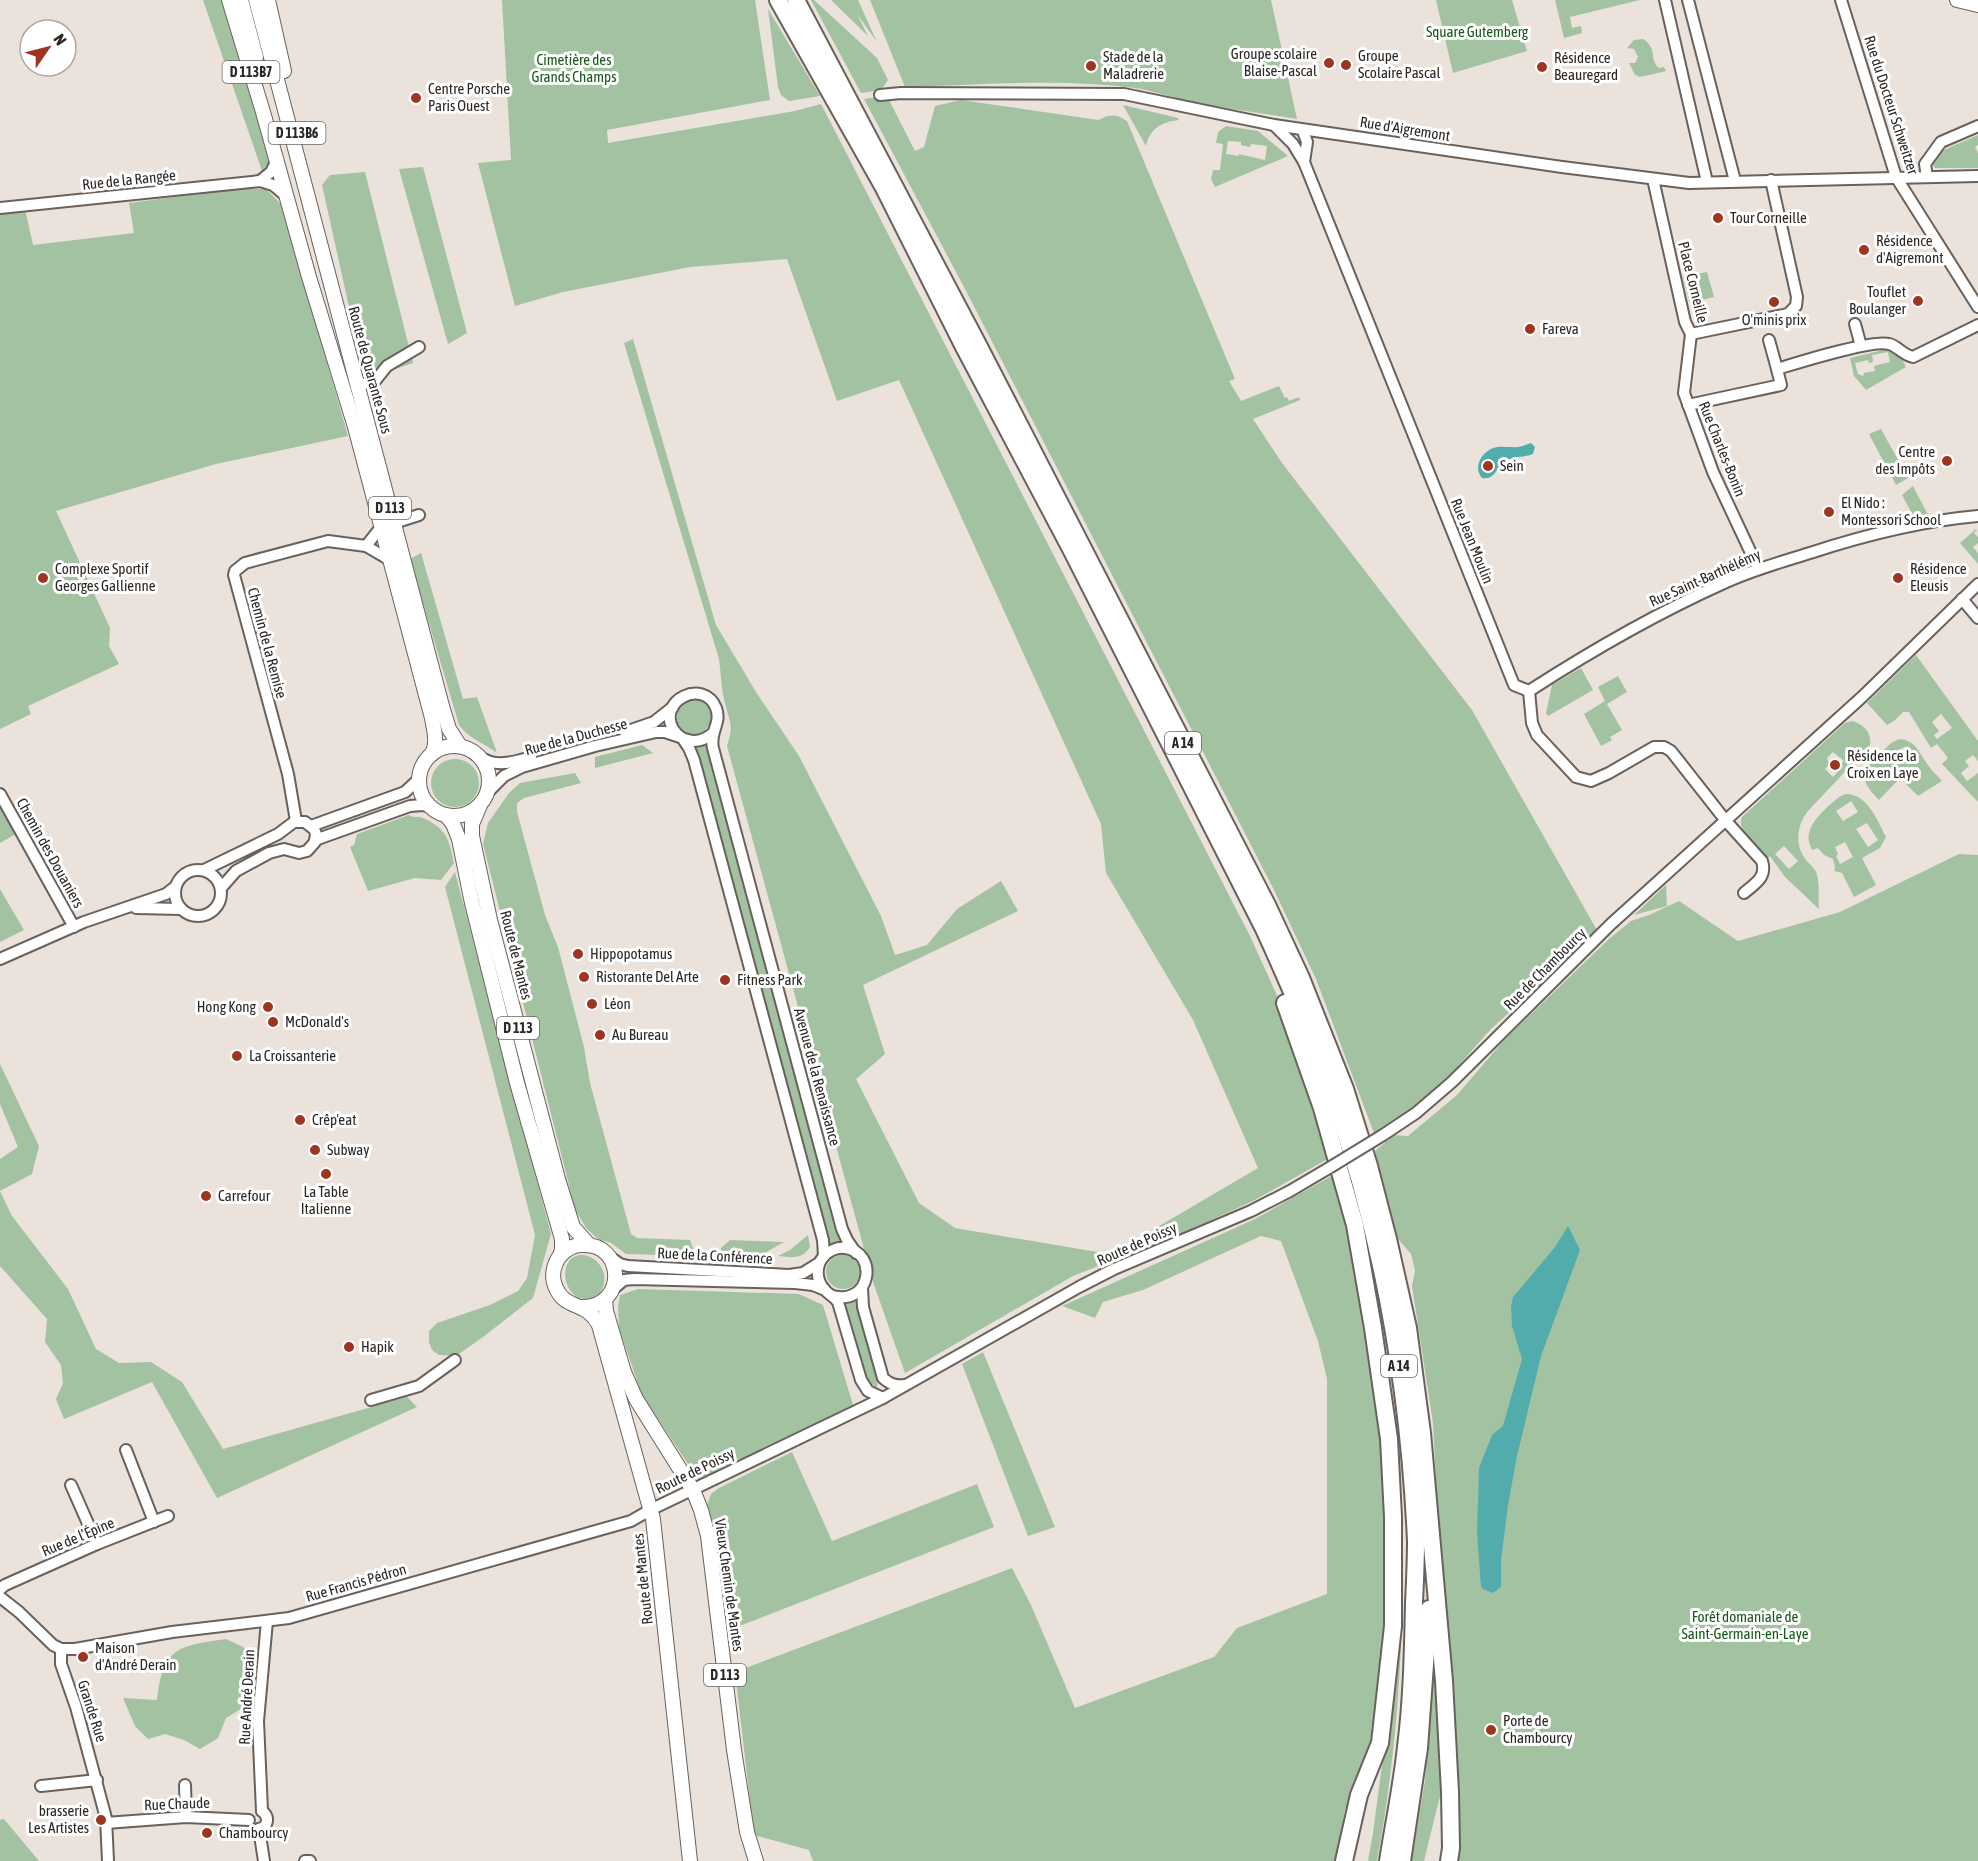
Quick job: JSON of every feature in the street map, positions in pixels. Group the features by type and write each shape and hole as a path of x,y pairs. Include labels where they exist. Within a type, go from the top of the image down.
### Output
{"highway":[{"name":"A 14","path":"778,0 883,186 1247,895 1290,986 1332,1094 1359,1181 1394,1331 1408,1434 1416,1543 1413,1643 1406,1747 1388,1861"},
{"name":"A 14","path":"796,0 1082,543 1267,905 1301,978 1345,1089 1369,1166 1408,1328 1422,1433 1431,1536 1428,1644 1420,1736 1402,1861"},
{"path":"1247,895 1252,921 1283,996 1322,1108 1355,1225 1389,1439 1393,1517 1393,1626 1380,1743 1359,1795 1344,1861"},
{"path":"1431,1536 1450,1780 1451,1848 1449,1861"}],"main road":[{"name":"D 113B7","path":"229,0 272,144"},
{"name":"Route de Quarante Sous","path":"241,0 339,373"},
{"name":"Route de Quarante Sous","path":"256,0 357,386 387,525"},
{"name":"D 113B6","path":"268,0 327,266"},
{"path":"1957,0 1978,5"},
{"name":"Route de Quarante Sous","path":"272,144 355,427 447,722 451,734 460,746"},
{"name":"D 113","path":"387,525 390,560 432,721 435,739 435,750 432,754"},
{"path":"460,746 473,751 480,757 489,773 488,792 480,806 466,814 446,815 431,807 422,794 419,779 424,763 432,754 445,747 460,746"},
{"name":"Route de Mantes","path":"480,806 472,824 472,836 490,920 558,1179 573,1227 589,1245"},
{"name":"Route de Mantes","path":"446,815 459,838 472,903 517,1083 561,1239 560,1256"},
{"path":"589,1245 599,1248 608,1256 615,1271 615,1282 609,1294 596,1305 583,1307 568,1302 556,1289 553,1280 554,1270 560,1256 574,1246 589,1245"},
{"name":"Vieux Chemin de Mantes","path":"609,1294 606,1311 624,1372 636,1399 693,1490 708,1536 747,1832 756,1861"},
{"name":"Route de Mantes","path":"583,1307 595,1318 601,1330 656,1538 690,1861"}],"street":[{"path":"1665,0 1707,182"},
{"path":"1688,0 1735,181"},
{"name":"Rue du Docteur Schweitzer","path":"1841,0 1896,177 1978,307"},
{"name":"Rue d'Aigremont","path":"880,95 901,93 1124,94 1304,130 1326,131 1460,153 1689,183 1978,176"},
{"name":"Rue Jean Moulin","path":"1274,125 1293,144 1304,162 1514,685 1529,691"},
{"path":"1927,177 1925,164 1941,142 1978,126"},
{"path":"1304,130 1307,142 1304,162"},
{"path":"1293,144 1304,130"},
{"path":"1307,142 1326,131"},
{"path":"260,181 271,172 276,162"},
{"name":"Place Corneille","path":"1653,179 1685,322 1691,334 1788,314 1796,306 1797,297 1771,180"},
{"path":"260,181 273,185 286,196"},
{"name":"Rue de la Rangée","path":"0,208 260,181"},
{"path":"1855,324 1862,346"},
{"path":"1777,369 1862,346 1886,343 1892,344 1905,355 1913,357 1978,325"},
{"name":"Rue Charles-Bonin","path":"1691,334 1684,393 1713,472 1758,568"},
{"path":"1688,405 1781,385 1769,340"},
{"path":"357,386 375,381 387,366 418,347"},
{"path":"366,546 387,525 419,515"},
{"name":"Rue Saint-Barthélémy","path":"1529,691 1650,619 1724,582 1758,568 1853,539 1910,525 1978,516"},
{"name":"Chemin de la Remise","path":"296,821 288,774 234,575 235,571 245,563 327,541 366,546 390,560"},
{"name":"Rue de Chambourcy","path":"1383,1135 1416,1113 1452,1082 1611,924 1856,703 1978,584"},
{"path":"1962,599 1978,618"},
{"path":"1529,691 1532,723 1537,735 1576,777 1591,782 1654,747 1664,747 1671,751 1726,821 1762,861 1764,869 1762,879 1744,893"},
{"path":"682,738 699,741 713,733 717,726 718,714 708,698 696,693 681,697 673,706 671,723 674,730 689,747 694,760 825,1247 817,1271 818,1279 824,1289 833,1296 842,1312 861,1380 868,1391 883,1398"},
{"name":"Rue de la Duchesse","path":"480,757 492,762 509,763 570,747 654,722 673,706"},
{"name":"Rue de la Duchesse","path":"488,792 499,780 512,772 554,758 656,732 665,732 682,738"},
{"name":"Avenue de la Renaissance","path":"713,733 711,738 713,748 842,1229 856,1253"},
{"path":"311,826 405,792 419,779"},
{"name":"Chemin des Douaniers","path":"0,794 74,927"},
{"path":"315,840 410,806 431,807"},
{"path":"126,908 181,909 194,916 208,914 218,904 221,888 236,871 269,853 284,849 299,853 305,852 312,847 315,832 303,821 296,821 278,834 204,870"},
{"path":"0,959 74,927 166,894 186,872 204,870 215,877 221,888"},
{"path":"175,886 174,894 181,909"},
{"name":"Route de Poissy","path":"650,1510 883,1398 1114,1269 1251,1211 1290,1191 1383,1135"},
{"path":"822,1259 833,1250 841,1248 856,1253 862,1258 866,1269 862,1288 863,1306 883,1377 888,1383 896,1386 906,1385"},
{"name":"Rue de la Conférence","path":"608,1256 628,1266 781,1275 803,1273 822,1259"},
{"name":"Rue de la Conférence","path":"609,1294 624,1280 634,1279 795,1283 824,1289"},
{"path":"833,1296 849,1296 862,1288"},
{"path":"371,1400 419,1386 455,1360"},
{"path":"126,1450 154,1522"},
{"path":"71,1485 97,1544"},
{"name":"Rue Francis Pédron","path":"61,1649 75,1649 172,1632 289,1618 631,1521 650,1510"},
{"name":"Rue de l’Épine","path":"0,1589 97,1544 168,1516"},
{"path":"0,1597 53,1645 61,1649"},
{"name":"Rue André Derain","path":"262,1811 258,1721 267,1621"},
{"name":"Grande Rue","path":"61,1649 61,1664 97,1780 106,1823 108,1861"},
{"path":"41,1786 97,1780"},
{"path":"185,1785 186,1816"},
{"path":"262,1811 267,1821 264,1827 259,1829 253,1827 249,1820 253,1812 262,1811"},
{"name":"Rue Chaude","path":"106,1823 186,1816 249,1820"},
{"path":"259,1829 264,1861"},
{"path":"305,1861 310,1861"}],"green space":[{"path":"203,0 228,0 272,158 262,171"},
{"name":"Cimetière des Grands Champs","path":"502,0 755,0 770,100 607,130 608,143 795,111 821,104 1250,936 1285,1013 1331,1157 1253,1201 1189,1230 1073,1276 905,1373 873,1282 727,746 731,724 723,692 719,659 624,343 633,339 716,625 756,692 799,756 881,916 895,955 927,945 957,909 1001,881 1018,911 863,985 885,1054 856,1079 919,1203 955,1228 1103,1253 1132,1242 1258,1168 1193,1020 1106,873 1101,824 899,380 837,401 787,259 690,267 563,292 515,306 478,163 511,160"},
{"path":"811,0 814,0 877,58 888,80 881,90 861,93"},
{"path":"831,0 858,0 877,42 857,14 868,36"},
{"name":"Stade de la Maladrerie","path":"870,0 1271,0 1297,119 1206,104 1135,88 1107,85 1020,83 905,87"},
{"name":"Square Gutemberg","path":"1436,0 1512,0 1527,51 1453,73"},
{"path":"1555,0 1640,0 1570,17 1572,28 1581,26 1582,33 1564,38"},
{"path":"768,9 820,96 789,101 781,95"},
{"path":"1643,39 1651,47 1656,64 1659,68 1664,67 1666,71 1640,77 1635,75 1629,63 1635,63 1638,57 1634,49 1627,48 1634,40"},
{"path":"887,96 915,151 924,147 935,106 961,100 1099,120 1116,116 1127,121 1235,379 1229,381 1241,401 1279,386 1289,401 1299,397 1300,400 1253,419 1282,463 1472,710 1598,932 1491,1029 1451,1074 1414,1108 1374,1133 1316,979 1273,888 964,287 864,99"},
{"path":"1123,105 1179,120 1167,122 1154,130 1146,146"},
{"path":"1226,126 1258,131 1288,156 1215,187 1211,179 1213,170 1220,170 1223,144 1216,143 1218,132","holes":["1228,141 1241,142 1241,145 1250,147 1251,144 1267,146 1265,160 1239,154 1239,156 1226,154"]},
{"path":"1978,135 1978,145 1975,147 1978,153 1978,168 1935,168 1931,162 1937,153"},
{"path":"423,167 467,333 448,344 399,169"},
{"path":"365,172 413,363 365,379 322,185 330,175"},
{"path":"233,189 266,189 282,205 348,436 216,464 56,511 110,628 109,646 119,664 28,706 31,714 0,729 0,212 25,209 33,245 134,233 129,203"},
{"path":"1707,272 1714,297 1690,303 1683,277"},
{"path":"1887,349 1903,361 1906,367 1866,390 1854,376 1850,358","holes":["1888,352 1890,362 1874,366 1875,371 1864,373 1863,376 1858,374 1855,363 1868,360 1869,363 1873,362 1872,355"]},
{"path":"1881,429 1908,478 1896,485 1869,434"},
{"path":"1913,486 1928,515 1914,517 1902,495"},
{"path":"1976,529 1974,533 1978,537 1978,543 1973,547 1978,553 1978,564 1960,543"},
{"path":"421,553 463,699 477,697 497,753 472,737 459,725 410,559"},
{"path":"1916,655 1978,741 1978,761 1973,755 1965,761 1969,766 1961,773 1967,781 1978,773 1978,802 1942,764 1948,758 1937,744 1931,748 1909,712 1903,712 1887,725 1867,703","holes":["1941,714 1952,728 1937,739 1934,735 1939,731 1932,722"]},
{"path":"1581,668 1593,690 1548,716 1546,713 1552,685"},
{"path":"1618,676 1627,692 1607,704 1622,730 1610,737 1612,740 1601,746 1584,714 1605,701 1598,687"},
{"path":"694,700 706,705 711,717 706,729 694,734 682,729 677,717 682,705"},
{"path":"1852,721 1860,724 1870,737 1870,745 1804,816 1798,835 1802,854 1816,873 1819,909 1785,877 1770,856 1768,858 1749,839 1741,822 1742,817 1845,723","holes":["1833,752 1844,761 1841,764 1843,766 1833,777 1825,769 1829,764 1827,758","1784,846 1798,861 1789,869 1775,854"]},
{"path":"1899,739 1909,742 1942,781 1918,796 1900,778 1879,800 1865,781 1865,772 1867,767 1891,743","holes":["1907,746 1912,757 1895,765 1890,754"]},
{"path":"707,744 844,1247 831,1250 694,747"},
{"path":"642,745 653,753 595,768 595,757"},
{"path":"450,759 460,759 472,766 479,778 479,788 472,800 460,807 450,807 435,796 431,788 431,778 442,763"},
{"path":"575,773 581,783 524,798 517,803 517,812 545,915 558,947 584,1047 590,1083 631,1234 637,1238 690,1240 696,1256 626,1254 611,1243 598,1239 586,1228 575,1209 483,844 488,823 509,793 520,783"},
{"path":"1845,794 1860,798 1866,803 1886,837 1880,848 1862,858 1876,885 1854,897 1842,873 1834,871 1833,859 1824,855 1818,848 1812,850 1809,840 1809,833 1815,820","holes":["1851,801 1858,812 1843,821 1836,811","1867,823 1878,840 1868,847 1856,829","1845,842 1853,857 1840,864 1835,847"]},
{"path":"0,804 16,834 0,843"},
{"path":"409,815 426,819 445,834 454,863 441,880 415,878 368,891 350,847 354,845 357,834"},
{"name":"Forêt domaniale de Saint-Germain-en-Laye","path":"1959,854 1978,855 1978,1861 1455,1861 1433,1423 1412,1286 1415,1270 1411,1254 1398,1239 1375,1151 1394,1135 1408,1136 1457,1095 1504,1040 1609,939 1631,921 1679,901 1738,941 1840,912"},
{"path":"455,872 551,1234 533,1298 456,1356 439,1355 432,1350 429,1331 437,1323 490,1305 518,1291 527,1278 535,1235 445,887"},
{"path":"1666,885 1667,906 1634,915"},
{"path":"0,889 24,930 0,942"},
{"path":"0,1064 39,1146 32,1174 0,1191 0,1159 18,1147 0,1104"},
{"path":"1337,1173 1352,1233 1387,1476 1386,1662 1374,1745 1345,1809 1336,1861 813,1861 809,1850 754,1835 735,1672 1012,1568 1031,1605 1075,1708 1214,1657 1237,1628 1327,1594 1327,1379 1318,1341 1281,1241 1261,1236 1143,1290 1103,1302 1095,1318 1062,1306 1255,1219"},
{"path":"0,1191 12,1216 68,1289 96,1349 119,1363 151,1362 182,1382 223,1449 407,1397 417,1407 217,1498 152,1382 64,1419 56,1399 63,1383 61,1365 45,1342 47,1319 0,1266"},
{"path":"808,1235 810,1247 804,1254 796,1257 778,1256 790,1250"},
{"path":"730,1240 784,1242 756,1258 720,1256 721,1248"},
{"path":"583,1255 598,1263 604,1277 601,1292 595,1297 586,1299 572,1292 565,1277 569,1262 574,1257"},
{"path":"843,1255 855,1260 860,1272 855,1284 843,1289 831,1284 826,1272 831,1260"},
{"path":"1373,1281 1392,1393 1400,1461 1402,1627 1394,1744 1384,1822 1377,1861 1368,1861 1394,1675"},
{"path":"638,1289 799,1294 823,1305 853,1405 748,1459 737,1459 715,1471 714,1477 700,1482 642,1395 619,1328 620,1295"},
{"path":"857,1299 878,1377 877,1388 864,1378 842,1303"},
{"path":"983,1352 1055,1527 1028,1536 962,1364"},
{"path":"792,1452 832,1541 977,1484 994,1527 729,1630 716,1544 706,1508 711,1494 719,1488"},
{"path":"226,1639 245,1648 244,1707 226,1718 218,1738 200,1749 184,1740 165,1734 148,1739 135,1726 123,1698 157,1700 164,1669 176,1652 196,1644"},
{"path":"1436,1650 1445,1761 1441,1792 1424,1861 1411,1861 1425,1781"},
{"path":"4,1819 39,1861 0,1861 0,1820"}],"water":[{"path":"1531,443 1535,447 1533,454 1508,460 1501,464 1490,477 1482,478 1479,474 1478,465 1489,450 1495,447 1517,447"},
{"path":"1568,1226 1580,1250 1541,1356 1517,1456 1508,1505 1501,1560 1501,1587 1493,1593 1481,1587 1477,1532 1479,1468 1492,1435 1503,1426 1522,1359 1512,1326 1511,1306 1513,1297 1555,1247"}],"place":[{"name":"Groupe scolaire Blaise-Pascal","path":"1329,63"},
{"name":"Groupe Scolaire Pascal","path":"1346,65"},
{"name":"Stade de la Maladrerie","path":"1091,66"},
{"name":"Résidence Beauregard","path":"1542,67"},
{"name":"Centre Porsche Paris Ouest","path":"416,98"},
{"name":"Tour Corneille","path":"1718,218"},
{"name":"Résidence d'Aigremont","path":"1864,250"},
{"name":"Touflet Boulanger","path":"1918,301"},
{"name":"O'minis prix","path":"1774,302"},
{"name":"Fareva","path":"1530,329"},
{"name":"Centre des Impôts","path":"1947,461"},
{"name":"Sein","path":"1488,466"},
{"name":"El Nido : Montessori School","path":"1829,512"},
{"name":"Complexe Sportif Georges Gallienne","path":"43,578"},
{"name":"Résidence Eleusis","path":"1898,578"},
{"name":"Résidence la Croix en Laye","path":"1835,765"},
{"name":"Hippopotamus","path":"578,954"},
{"name":"Ristorante Del Arte","path":"584,977"},
{"name":"Fitness Park","path":"725,980"},
{"name":"Léon","path":"592,1004"},
{"name":"Hong Kong","path":"268,1007"},
{"name":"McDonald's","path":"273,1022"},
{"name":"Au Bureau","path":"600,1035"},
{"name":"La Croissanterie","path":"237,1056"},
{"name":"Crêp'eat","path":"300,1120"},
{"name":"Subway","path":"315,1150"},
{"name":"La Table Italienne","path":"326,1174"},
{"name":"Carrefour","path":"206,1196"},
{"name":"Hapik","path":"349,1347"},
{"name":"Maison d'André Derain","path":"83,1657"},
{"name":"Porte de Chambourcy","path":"1491,1730"},
{"name":"brasserie Les Artistes","path":"101,1820"},
{"name":"Chambourcy","path":"207,1833"}]}
